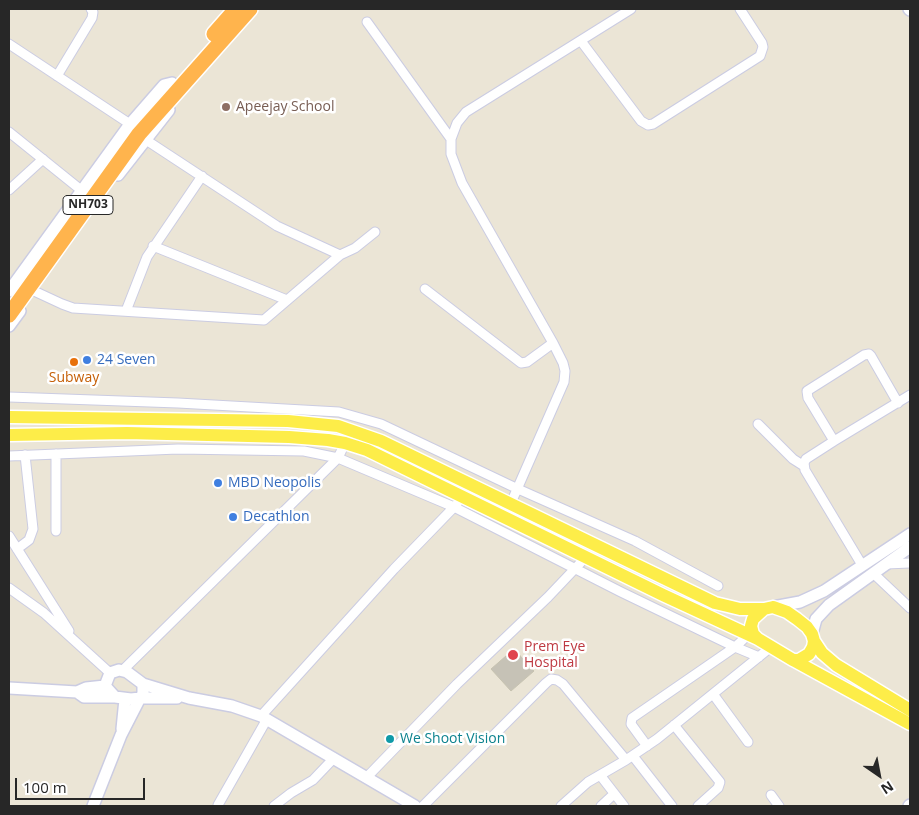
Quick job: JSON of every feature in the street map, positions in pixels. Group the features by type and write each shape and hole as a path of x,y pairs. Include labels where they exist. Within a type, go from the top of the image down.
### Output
{"highway":[{"name":"NH703","path":"9,315 139,134 236,9"},
{"name":"NH703","path":"9,302 108,163 172,91 250,9"}],"main road":[{"path":"9,405 15,417 288,420 338,426 381,440 715,603 740,609 768,608 787,612 808,627 822,653 836,665 910,710"},
{"path":"9,428 262,429 315,433 323,435 328,440"},
{"path":"9,435 127,433 288,437 328,440 367,450 753,637 910,724"},
{"path":"753,637 753,619 768,608"},
{"path":"794,660 799,660 808,654 813,647 813,638"}],"street":[{"path":"57,76 92,18 91,9"},
{"path":"511,503 566,375 563,363 553,343 462,183 451,154 451,139 457,123 466,112 631,9"},
{"path":"581,41 641,121 648,125 653,124 760,56 763,48 762,43 740,9"},
{"path":"367,22 451,139"},
{"path":"9,44 130,124"},
{"path":"9,291 130,124 164,86 172,91 177,99 115,179 9,326"},
{"path":"9,132 81,190"},
{"path":"146,140 277,226 340,255"},
{"path":"9,190 43,159"},
{"path":"126,311 146,257 202,176"},
{"path":"34,291 74,308 261,321 267,319 340,255 355,248 375,232"},
{"path":"153,246 287,300"},
{"path":"424,289 521,363 526,362 553,343"},
{"path":"834,441 808,398 807,392 810,388 864,355 869,354 871,356 898,403"},
{"path":"804,466 806,459 910,396"},
{"path":"9,397 178,403 339,412 381,424 518,489 635,541 718,586"},
{"path":"758,424 793,459 804,466 862,566"},
{"path":"110,673 123,670 338,458 345,443"},
{"path":"9,456 178,449 304,451 338,458 454,507 735,647 759,657"},
{"path":"56,454 56,531"},
{"path":"17,549 29,540 32,529 25,455"},
{"path":"218,805 264,718 394,569 464,497"},
{"path":"768,608 800,602 816,595 910,534"},
{"path":"9,536 75,641"},
{"path":"813,638 816,619 829,605 910,547"},
{"path":"366,778 457,684 548,597 586,557"},
{"path":"886,564 909,566"},
{"path":"873,573 910,608"},
{"path":"9,588 44,613 110,673"},
{"path":"647,746 631,724 632,718 735,647 753,637"},
{"path":"560,806 578,790 647,746 771,647"},
{"path":"123,670 143,684 189,698 232,706 264,718 415,806"},
{"path":"105,686 110,673"},
{"path":"423,806 551,679 563,684 672,806"},
{"path":"93,806 122,736 143,694 143,684"},
{"path":"9,688 77,692 86,688 105,686 120,698 122,736"},
{"path":"77,692 84,697 189,698"},
{"path":"713,694 748,742"},
{"path":"674,725 720,782 718,788 698,806"},
{"path":"274,806 313,780 334,758"},
{"path":"600,775 624,806"},
{"path":"601,806 614,794"},
{"path":"771,796 780,806"}],"building":[{"path":"514,649 534,671 511,691 491,669"}],"place":[{"name":"Apeejay School","path":"226,107"},
{"name":"24 Seven","path":"87,360"},
{"name":"Subway","path":"74,362"},
{"name":"MBD Neopolis","path":"218,483"},
{"name":"Decathlon","path":"233,517"},
{"name":"Prem Eye Hospital","path":"513,655"},
{"name":"We Shoot Vision","path":"390,739"}]}
